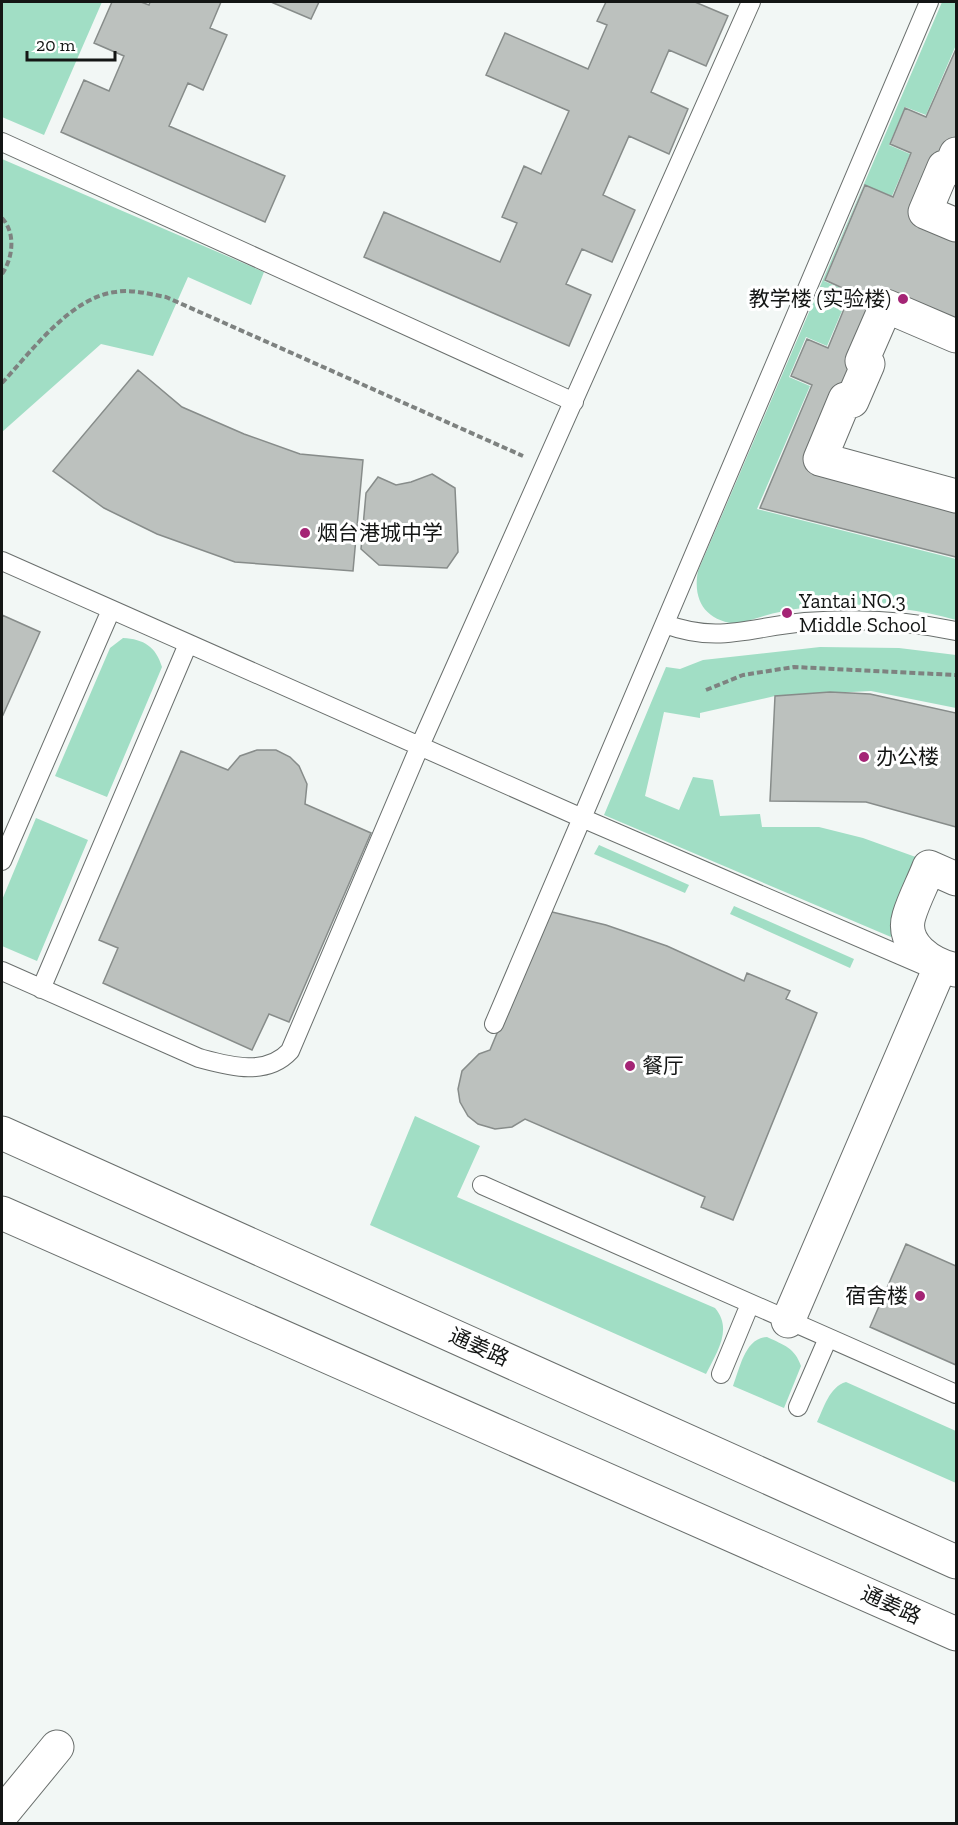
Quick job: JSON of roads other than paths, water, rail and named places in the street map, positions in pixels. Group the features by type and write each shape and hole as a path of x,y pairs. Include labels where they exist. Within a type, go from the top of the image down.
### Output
{"street":[{"path":"957,154 950,169 944,166 925,212 957,225"},
{"path":"957,336 886,306 862,362 868,364 852,401 845,399 820,459 957,496"},
{"path":"788,1321 950,974 924,957 914,945 908,929 908,917 930,867 957,879"},
{"name":"通姜路","path":"2,1132 957,1562"},
{"name":"通姜路","path":"2,1213 957,1634"},
{"path":"2,1814 57,1747"}],"lane":[{"path":"2,971 199,1058 238,1066 258,1067 276,1063 290,1052 419,748 751,2"},
{"path":"494,1024 929,2"},
{"path":"2,142 574,402"},
{"path":"2,561 419,748 950,974"},
{"path":"2,861 111,610"},
{"path":"664,624 702,635 721,636 804,622 878,619 957,631"},
{"path":"41,989 188,644"},
{"path":"482,1185 957,1394"},
{"path":"721,1374 750,1304"},
{"path":"798,1407 828,1338"}],"place":[{"name":"教学楼 (实验楼)","path":"903,299"},
{"name":"烟台港城中学","path":"305,533"},
{"name":"Yantai NO.3 Middle School","path":"787,613"},
{"name":"办公楼","path":"864,757"},
{"name":"餐厅","path":"630,1066"},
{"name":"宿舍楼","path":"920,1296"}]}
